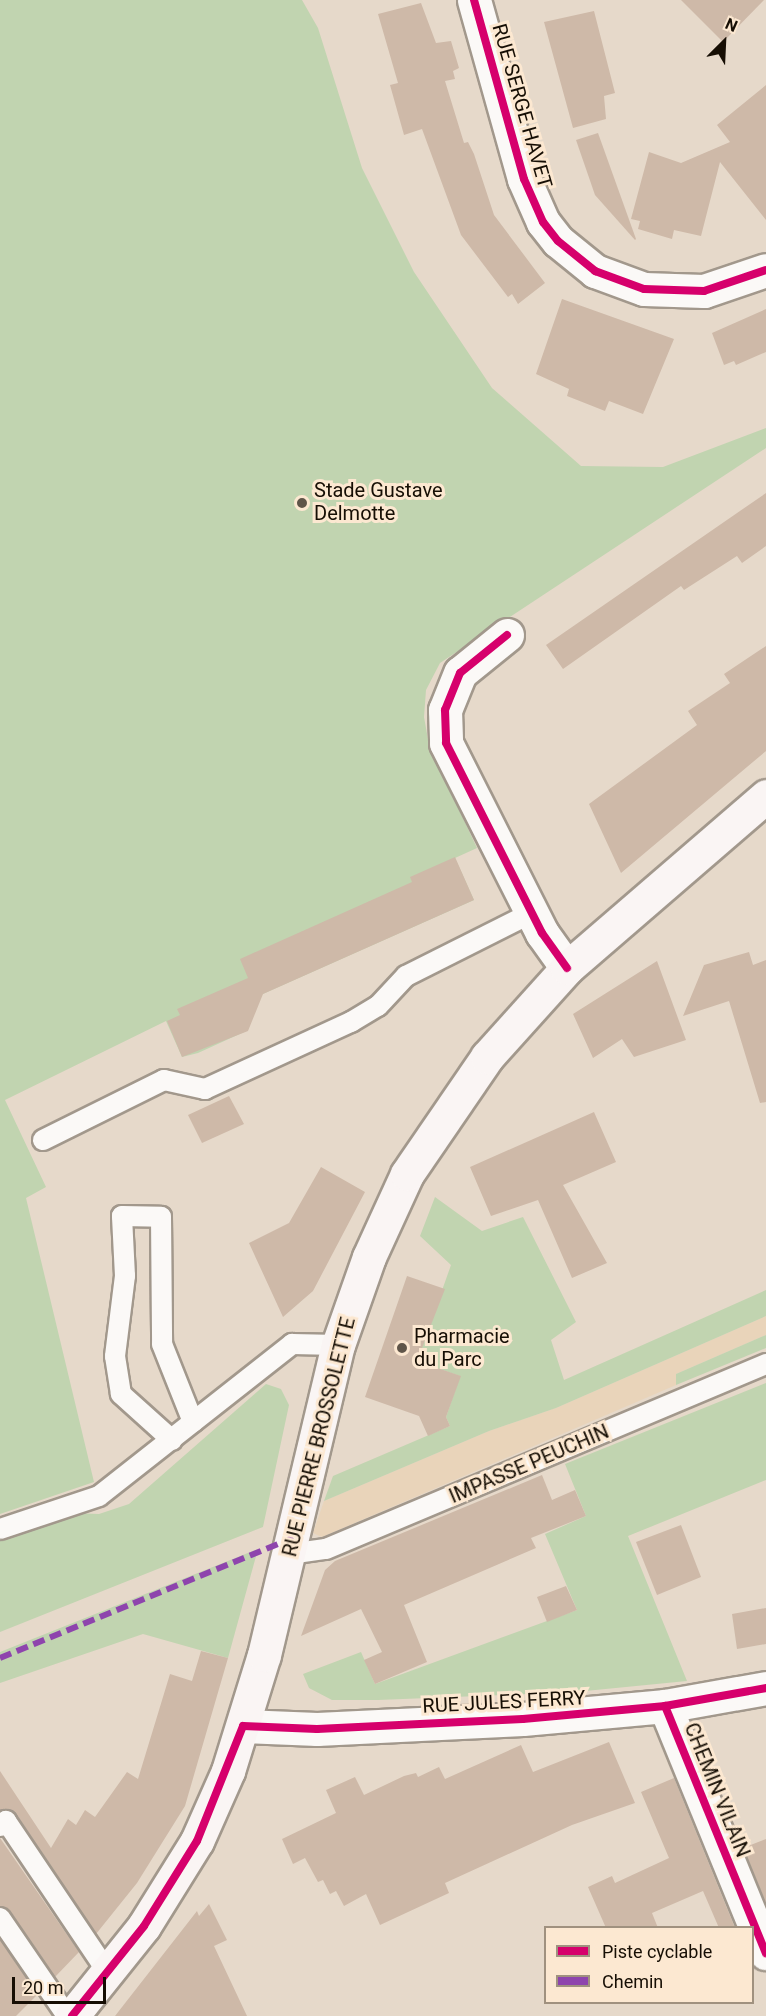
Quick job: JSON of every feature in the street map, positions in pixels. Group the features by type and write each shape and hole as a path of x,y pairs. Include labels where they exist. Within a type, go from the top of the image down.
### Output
{"main road":[{"name":"RUE PIERRE BROSSOLETTE","path":"72,2016 144,1926 197,1841 243,1726 289,1554 338,1345 369,1257 407,1174 441,1119 487,1057 567,968 766,796"}],"street":[{"name":"RUE SERGE HAVET","path":"474,0 524,179 543,222 558,241 595,271 644,289 704,291 766,270"},
{"path":"507,635 460,673 445,710 446,743 531,913 567,968"},
{"name":"RUE JULES FERRY","path":"243,1726 317,1730 511,1720 665,1706 766,1688"},
{"name":"CHEMIN VILAIN","path":"665,1706 766,1953"}],"lane":[{"path":"43,1140 164,1080 205,1089 351,1022 378,1005 406,976 531,913"},
{"path":"172,1440 121,1394 115,1356 125,1276 122,1216 160,1217 162,1344 193,1422"},
{"path":"0,1529 99,1496 292,1344 338,1345"},
{"name":"IMPASSE PEUCHIN","path":"289,1554 326,1549 766,1365"},
{"path":"0,1826 6,1821 108,1972"},
{"path":"0,1918 67,2016"}],"shaded area":[{"path":"766,1316 766,1335 676,1374 676,1385 322,1537 313,1533 324,1501 489,1431 556,1408"}],"green space":[{"name":"Stade Gustave Delmotte","path":"0,0 302,0 318,28 362,168 414,272 492,388 581,466 663,467 766,428 766,448 440,663 426,690 424,717 429,745 477,848 455,858 474,900 256,997 244,1032 198,1053 182,1057 166,1021 5,1100 46,1187 26,1198 94,1482 0,1514"},
{"path":"435,1197 482,1231 523,1217 576,1322 551,1340 564,1380 766,1290 766,1316 556,1408 489,1431 324,1501 333,1476 450,1426 446,1417 460,1376 417,1361 451,1265 420,1236"},
{"path":"766,1335 766,1348 676,1385 676,1374"},
{"path":"766,1383 766,1480 628,1536 687,1681 575,1692 378,1700 332,1700 309,1688 303,1674 361,1652 375,1684 577,1610 545,1534 586,1516 565,1464"},
{"path":"266,1384 281,1389 289,1405 263,1527 0,1632 0,1540 71,1513 99,1514 129,1504"},
{"path":"258,1549 228,1658 143,1634 0,1683 0,1652"}],"building":[{"path":"681,0 764,0 723,42"},
{"path":"421,3 436,43 451,41 459,68 453,71 455,79 445,81 464,143 468,142 474,154 494,215 545,283 518,304 512,294 508,297 461,235 422,129 404,135 390,85 398,83 378,14"},
{"path":"594,11 615,93 604,96 606,119 573,128 544,22"},
{"path":"766,85 766,220 720,162 701,236 674,230 672,239 638,229 640,221 631,219 649,152 681,163 730,142 717,125"},
{"path":"598,133 635,240 595,195 576,140"},
{"path":"562,299 674,339 643,414 609,401 605,411 567,396 569,389 536,374"},
{"path":"766,309 766,352 736,365 734,361 724,365 712,333"},
{"path":"766,493 766,546 742,563 737,556 684,590 681,586 563,669 546,645"},
{"path":"766,646 766,751 621,873 589,804 697,725 688,711 730,683 724,674"},
{"path":"455,857 474,900 263,994 248,1031 182,1057 167,1021 180,1015 177,1009 248,978 240,959 412,882 410,877"},
{"path":"749,952 753,965 766,960 766,1102 760,1103 729,1001 683,1016 704,965"},
{"path":"657,961 686,1040 634,1057 622,1039 593,1058 573,1014"},
{"path":"229,1096 244,1124 202,1143 188,1115"},
{"path":"594,1112 616,1162 563,1185 607,1263 572,1278 538,1200 491,1216 470,1167"},
{"path":"321,1167 365,1192 313,1291 283,1317 249,1243 289,1223"},
{"name":"Pharmacie du Parc","path":"407,1276 445,1289 417,1361 461,1376 446,1417 450,1426 428,1436 419,1416 365,1397"},
{"path":"542,1475 552,1500 575,1490 586,1516 531,1538 536,1548 404,1605 427,1662 375,1684 364,1660 382,1652 361,1609 301,1636 325,1570 335,1561"},
{"path":"681,1525 701,1577 657,1595 636,1542"},
{"path":"566,1586 577,1610 547,1622 537,1597"},
{"path":"766,1608 766,1644 737,1649 732,1614"},
{"path":"201,1651 228,1658 185,1806 137,1883 96,1934 16,1814 0,1811 0,1771 51,1848 68,1819 76,1825 85,1810 95,1817 127,1772 138,1779 170,1674 192,1681"},
{"path":"609,1742 635,1803 572,1825 445,1883 449,1893 380,1925 366,1894 344,1906 336,1891 330,1894 323,1880 318,1882 305,1858 293,1864 282,1839 336,1813 326,1790 355,1777 364,1795 404,1776 416,1773 418,1777 439,1767 445,1779 521,1745 533,1772"},
{"path":"674,1778 734,1926 718,1926 703,1891 652,1913 657,1926 605,1926 588,1887 612,1876 615,1883 669,1858 641,1792"},
{"path":"0,1838 79,1952 55,1977 10,1911 0,1906"},
{"path":"766,1839 766,1903 743,1848"},
{"path":"209,1904 227,1940 214,1946 247,2016 115,2016 197,1911 199,1916"},
{"path":"0,1939 38,1994 16,2016 0,2016"}],"marked path":[{"path":"0,1658 293,1538"}],"cycle path":[{"path":"474,0 524,179 543,222 558,241 595,271 644,289 704,291 766,270"},
{"path":"507,635 460,673 445,710 446,743 542,933 567,968"},
{"path":"72,2016 144,1926 197,1841 243,1726 317,1729 523,1719 665,1706 766,1688"},
{"path":"665,1706 766,1953"}],"place":[{"name":"Stade Gustave Delmotte","path":"302,503"},
{"name":"Pharmacie du Parc","path":"402,1348"}]}
